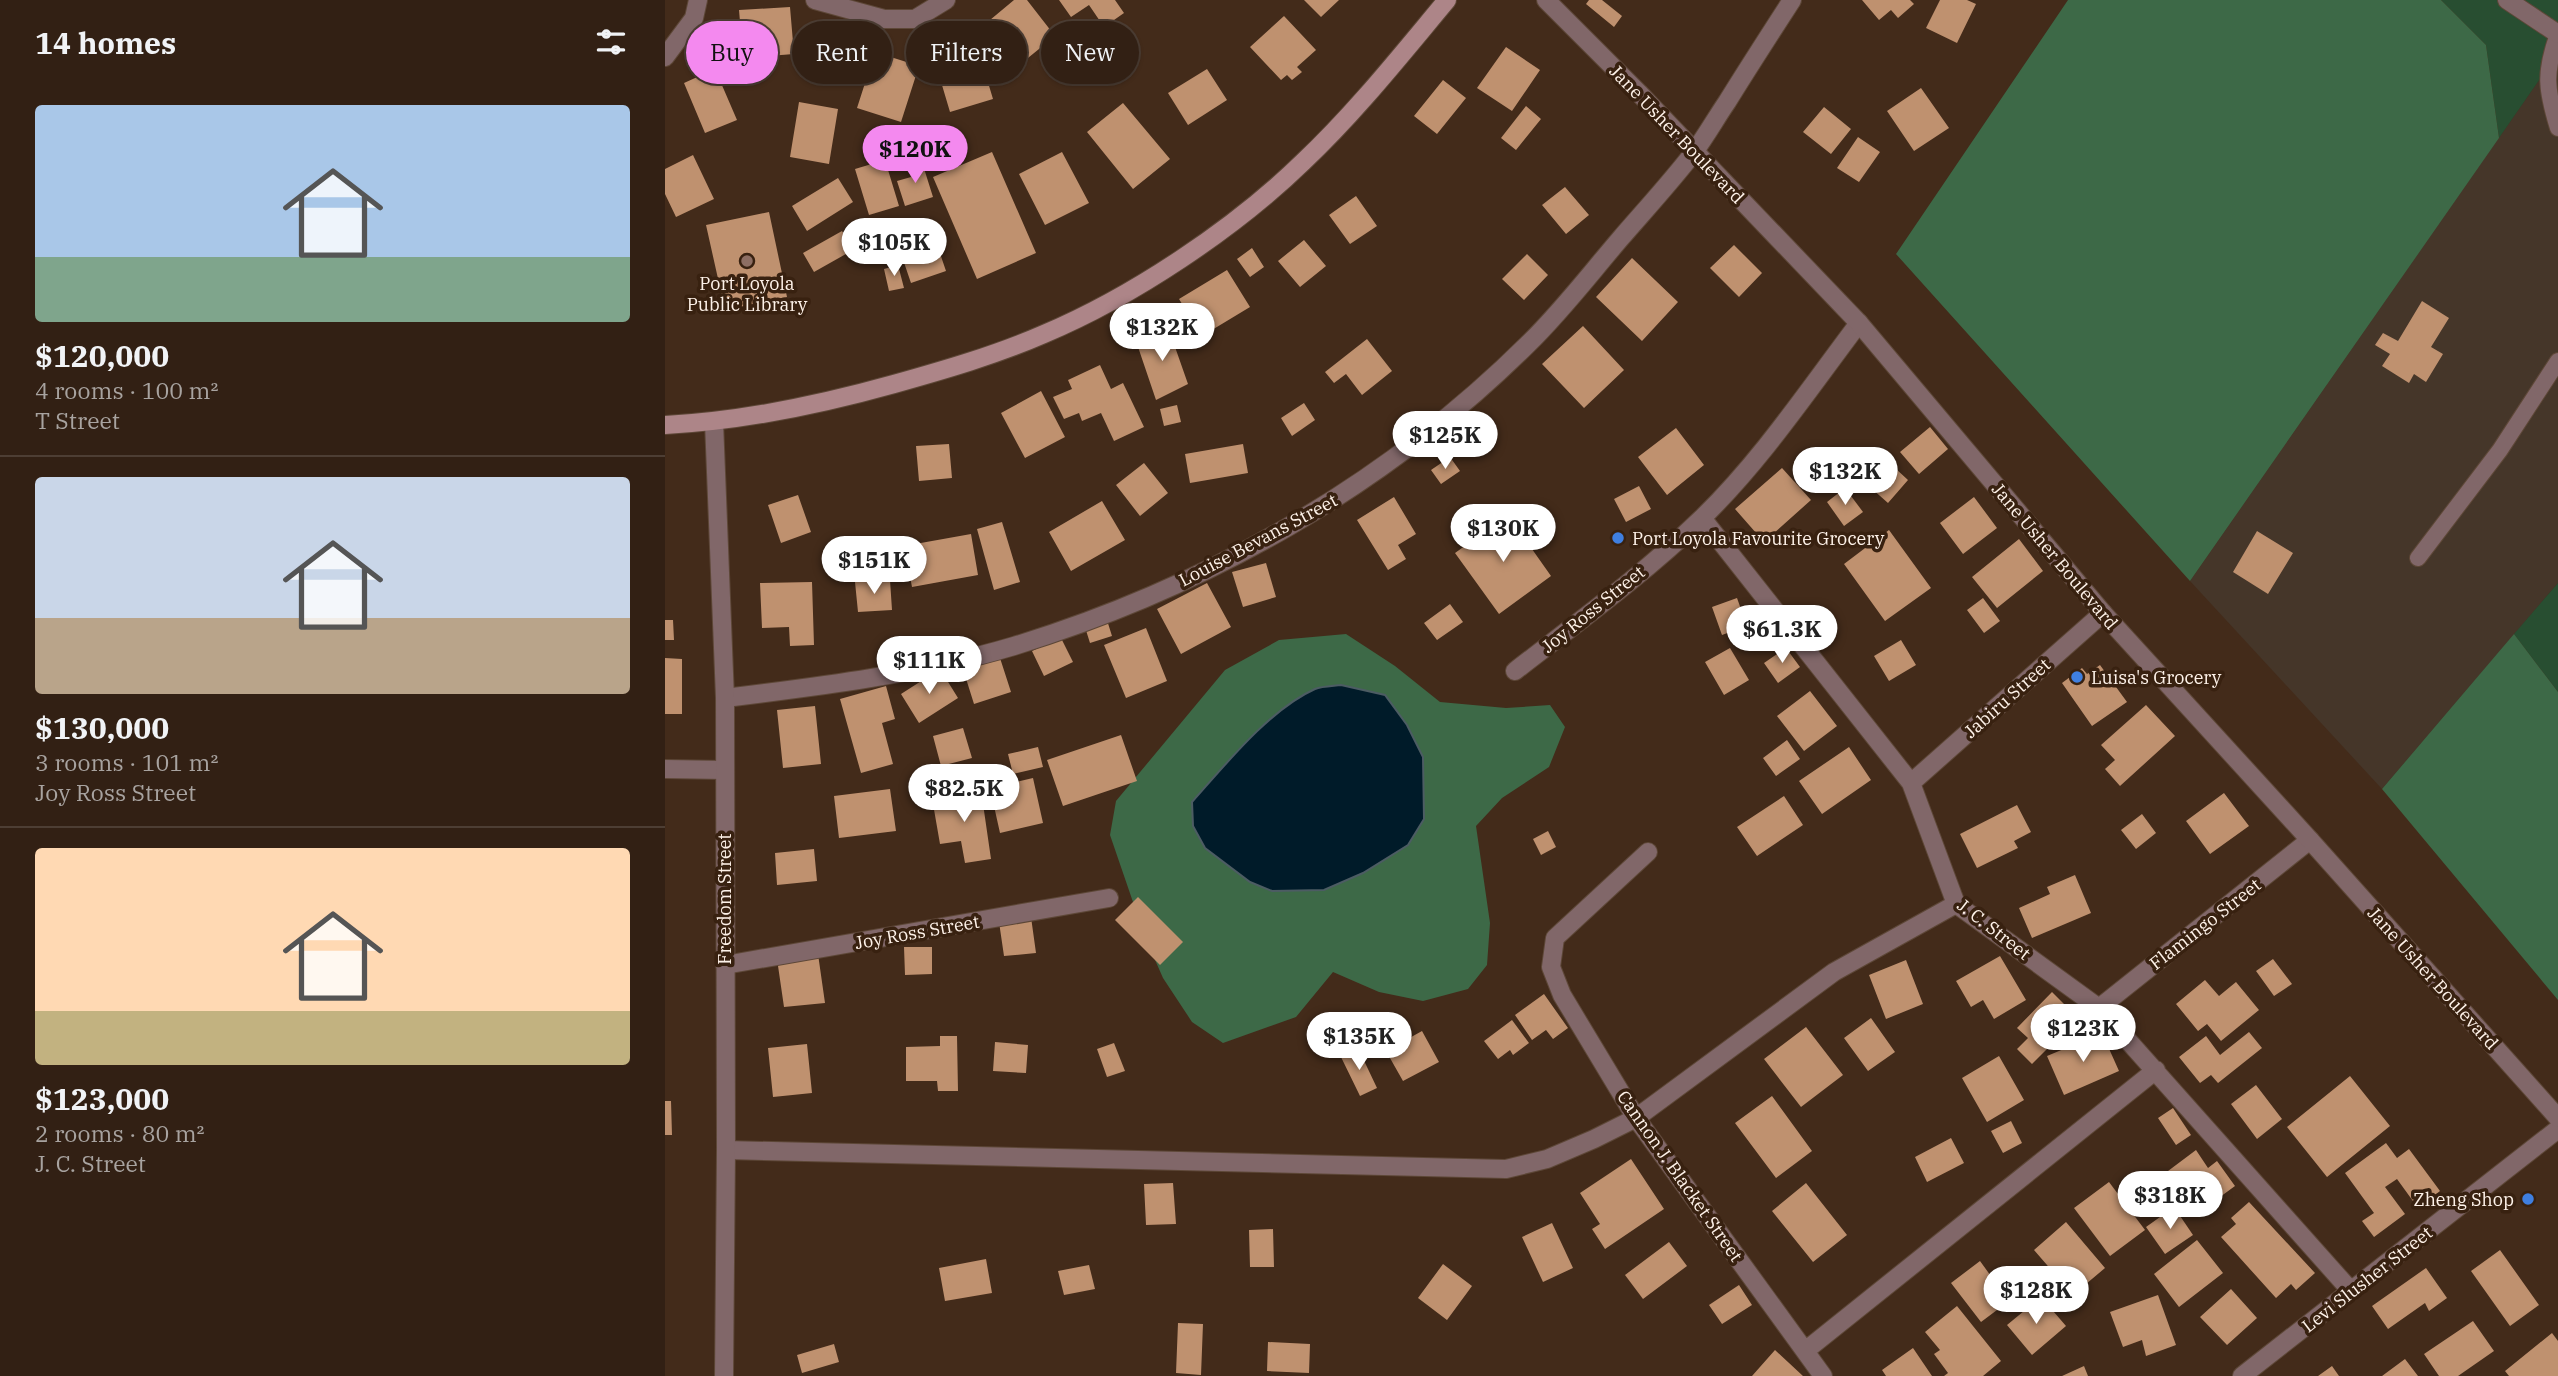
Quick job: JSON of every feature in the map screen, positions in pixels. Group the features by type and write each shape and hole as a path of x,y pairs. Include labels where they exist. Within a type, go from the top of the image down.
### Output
{"main road":[{"path":"665,425 715,422 837,400 952,368 1045,334 1135,289 1227,226 1303,163 1391,68 1447,0"}],"street":[{"path":"665,57 694,18 698,0"},
{"path":"815,0 884,19 915,19 946,0"},
{"name":"Jane Usher Boulevard","path":"1546,0 1859,323 2102,613 2310,840 2558,1118"},
{"name":"Louise Bevans Street","path":"725,698 852,682 1011,647 1082,624 1153,595 1294,525 1368,478 1432,430 1531,342 1695,151 1792,0"},
{"path":"2507,0 2558,34"},
{"name":"Joy Ross Street","path":"1515,671 1629,582 1702,518 1761,452 1859,323"},
{"name":"Freedom Street","path":"715,422 725,698 724,1376"},
{"name":"J. C. Street","path":"1702,518 1911,783 1956,904 2099,1008 2351,1292"},
{"name":"Jabiru Street","path":"1911,783 2102,613"},
{"path":"665,769 724,770"},
{"name":"Flamingo Street","path":"2099,1008 2310,840"},
{"name":"Cannon J. Blacket Street","path":"1648,852 1555,938 1551,967 1562,995 1636,1118 1823,1376"},
{"name":"Joy Ross Street","path":"725,965 1109,898"},
{"path":"726,1150 1506,1169 1547,1159 1636,1118 1834,972 1956,904"},
{"path":"1805,1351 2156,1070"},
{"name":"Levi Slusher Street","path":"2242,1376 2558,1129"}],"lane":[{"path":"2558,34 2549,61 2548,86 2558,128"},
{"path":"2418,558 2500,450 2558,361"}],"shaded area":[{"path":"2553,60 2558,65 2558,583 2382,789 2190,581"}],"green space":[{"path":"2068,0 2441,0 2486,45 2499,138 2190,581 1896,254"},
{"path":"2441,0 2558,0 2558,53 2499,138 2486,45"},
{"path":"2558,583 2558,692 2514,634"},
{"path":"1346,634 1395,666 1440,702 1506,708 1550,705 1565,727 1549,767 1502,798 1476,826 1490,923 1487,965 1468,989 1423,1001 1379,992 1333,972 1296,1017 1223,1043 1192,1022 1163,978 1145,937 1110,835 1116,801 1225,670 1279,640"},
{"path":"2514,634 2558,692 2558,1000 2382,789"}],"water":[{"path":"1341,685 1385,695 1407,725 1423,757 1424,819 1408,845 1363,873 1324,890 1272,891 1250,882 1205,848 1193,826 1192,802 1249,739 1281,710 1315,689"}],"building":[{"path":"1014,0 1027,0 1043,21 1041,21 1041,47 1027,59 1027,21 990,20"},
{"path":"1059,0 1115,0 1124,13 1113,21 1100,21 1089,5 1071,17"},
{"path":"1304,0 1339,0 1321,17"},
{"path":"1589,0 1602,0 1622,16 1614,27 1586,4"},
{"path":"1862,0 1910,0 1914,4 1898,18 1891,10 1879,20"},
{"path":"1940,0 1967,0 1976,4 1957,43 1926,28"},
{"path":"790,7 792,54 778,55 778,21 740,21 739,10"},
{"path":"1284,16 1316,50 1297,67 1302,72 1292,80 1287,75 1281,80 1250,47"},
{"path":"1506,47 1540,70 1512,111 1477,88"},
{"path":"892,57 906,62 906,84 913,84 901,122 857,108 865,84 892,84"},
{"path":"1207,69 1227,100 1188,125 1168,93"},
{"path":"1443,80 1466,98 1437,134 1414,116"},
{"path":"684,83 721,84 737,120 705,133"},
{"path":"942,84 988,84 993,99 950,112"},
{"path":"1921,88 1949,128 1914,151 1887,111"},
{"path":"799,102 838,109 829,164 790,157"},
{"path":"1123,103 1170,159 1133,189 1087,132"},
{"path":"1526,106 1541,119 1516,150 1501,138"},
{"path":"1824,107 1851,129 1831,154 1803,132"},
{"path":"1858,137 1880,152 1859,182 1837,168"},
{"path":"992,152 1036,253 977,279 933,177"},
{"path":"1062,152 1089,203 1045,225 1019,174"},
{"path":"693,155 714,199 676,217 665,194 665,169"},
{"path":"921,159 933,197 905,206 897,181 911,177 907,163"},
{"path":"885,160 899,206 869,215 855,169"},
{"path":"838,178 853,202 807,231 792,206"},
{"path":"1565,187 1589,215 1566,234 1542,205"},
{"path":"1356,196 1377,226 1350,244 1329,215"},
{"name":"Port Loyola Public Library","path":"769,212 787,297 725,310 706,225"},
{"path":"931,227 946,271 911,283 896,239"},
{"path":"842,231 853,250 814,272 803,253"},
{"path":"1304,240 1326,266 1300,287 1278,261"},
{"path":"1734,245 1762,273 1739,297 1710,268"},
{"path":"1252,248 1264,267 1250,277 1237,259"},
{"path":"1527,254 1548,275 1524,300 1502,279"},
{"path":"1632,258 1678,302 1642,341 1596,297"},
{"path":"898,265 904,288 889,291 884,269"},
{"path":"1227,270 1250,307 1202,336 1179,299"},
{"path":"2422,301 2449,318 2431,347 2443,354 2426,382 2414,374 2409,383 2382,366 2390,354 2375,345 2383,333 2398,341"},
{"path":"1583,326 1624,370 1584,408 1542,364"},
{"path":"1168,327 1188,384 1156,400 1136,341"},
{"path":"1367,339 1392,371 1362,395 1346,374 1334,383 1325,372"},
{"path":"1100,365 1111,389 1123,383 1144,427 1114,441 1101,413 1082,421 1079,413 1064,419 1053,397 1072,389 1068,380"},
{"path":"1041,391 1065,437 1025,458 1001,413"},
{"path":"1304,403 1315,420 1292,436 1281,418"},
{"path":"1177,405 1181,422 1164,426 1160,409"},
{"path":"1930,427 1948,449 1919,474 1900,452"},
{"path":"1676,428 1704,465 1667,495 1638,457"},
{"path":"949,444 952,478 919,481 916,446"},
{"path":"1243,444 1248,473 1190,483 1185,454"},
{"path":"1450,457 1460,471 1441,484 1431,470"},
{"path":"1883,457 1908,480 1888,503 1862,480"},
{"path":"1144,463 1168,493 1140,516 1116,485"},
{"path":"1782,468 1811,500 1764,542 1735,509"},
{"path":"1639,486 1651,509 1626,522 1614,499"},
{"path":"1845,488 1863,512 1844,526 1827,502"},
{"path":"798,495 811,532 781,543 768,505"},
{"path":"1394,497 1416,534 1398,545 1406,559 1388,570 1357,520"},
{"path":"1974,497 1997,528 1963,554 1940,523"},
{"path":"1102,501 1125,540 1071,571 1049,532"},
{"path":"1508,515 1551,576 1499,614 1455,553"},
{"path":"1002,522 1020,582 994,590 977,529"},
{"path":"1889,530 1931,588 1885,621 1844,564"},
{"path":"2257,531 2293,553 2268,594 2233,572"},
{"path":"971,534 978,575 912,587 904,546"},
{"path":"2019,539 2043,571 1997,608 1972,577"},
{"path":"1266,563 1276,597 1243,607 1232,572"},
{"path":"890,580 892,610 858,612 855,582"},
{"path":"812,582 814,645 790,646 789,627 762,628 760,583"},
{"path":"1207,583 1231,627 1181,654 1157,609"},
{"path":"1737,598 1747,626 1722,635 1712,607"},
{"path":"1983,598 2000,621 1984,633 1967,610"},
{"path":"1450,604 1463,622 1437,640 1424,623"},
{"path":"1106,617 1112,636 1090,643 1084,624"},
{"path":"665,620 673,620 674,640 665,640"},
{"path":"1146,628 1167,681 1126,698 1104,645"},
{"path":"1061,638 1073,662 1044,676 1032,651"},
{"path":"1901,640 1916,665 1889,681 1874,656"},
{"path":"1730,648 1749,680 1724,695 1705,662"},
{"path":"1786,648 1800,667 1778,683 1764,663"},
{"path":"665,658 682,659 682,714 665,714"},
{"path":"1000,658 1011,692 974,704 963,669"},
{"path":"2100,665 2127,702 2092,726 2062,683 2082,668 2087,674"},
{"path":"940,669 958,698 919,723 901,694"},
{"path":"886,686 895,719 882,723 893,764 861,773 840,699"},
{"path":"1810,691 1837,726 1804,751 1777,716"},
{"path":"2146,705 2175,736 2120,786 2105,769 2115,760 2101,745"},
{"path":"815,706 821,764 783,768 777,710"},
{"path":"963,728 972,758 941,766 933,736"},
{"path":"1121,735 1137,781 1063,806 1047,760"},
{"path":"1787,740 1800,759 1776,776 1763,758"},
{"path":"1038,747 1043,767 1013,774 1008,754"},
{"path":"1849,747 1871,780 1822,814 1799,781"},
{"path":"1033,778 1043,823 1000,833 990,788"},
{"path":"890,789 896,831 839,838 834,796"},
{"path":"981,790 991,859 965,863 961,841 940,844 932,798"},
{"path":"2224,793 2249,826 2210,854 2186,821"},
{"path":"1784,796 1803,825 1757,856 1737,827"},
{"path":"2017,805 2031,832 2014,841 2018,848 1977,868 1960,834"},
{"path":"2142,814 2156,833 2136,849 2121,830"},
{"path":"1548,831 1556,847 1541,855 1533,839"},
{"path":"814,849 817,881 777,885 775,853"},
{"path":"2075,875 2091,913 2032,938 2019,908 2050,894 2047,887"},
{"path":"1138,897 1183,942 1160,965 1115,920"},
{"path":"1031,917 1036,953 1004,956 999,922"},
{"path":"904,947 932,947 932,974 905,975"},
{"path":"818,954 825,1003 784,1007 777,959"},
{"path":"2000,956 2026,1000 1994,1019 1983,1000 1971,1007 1956,981"},
{"path":"2273,959 2292,984 2274,996 2256,971"},
{"path":"1906,960 1923,1004 1886,1019 1869,975"},
{"path":"2205,980 2219,996 2236,982 2259,1010 2221,1041 2207,1024 2198,1031 2176,1004"},
{"path":"2052,992 2078,1018 2032,1064 2017,1049 2028,1038 2017,1028"},
{"path":"1544,994 1568,1028 1553,1039 1546,1030 1532,1040 1515,1015"},
{"path":"1871,1018 1895,1052 1868,1071 1844,1038"},
{"path":"1512,1020 1529,1043 1513,1055 1510,1050 1498,1059 1484,1041"},
{"path":"1806,1027 1843,1075 1801,1107 1764,1059"},
{"path":"1422,1031 1439,1062 1403,1081 1386,1051"},
{"path":"2249,1032 2262,1048 2218,1083 2211,1075 2200,1083 2179,1057 2206,1036 2220,1055"},
{"path":"2102,1033 2119,1071 2064,1095 2047,1056"},
{"path":"940,1036 957,1036 958,1091 938,1091 937,1081 906,1081 906,1047 940,1046"},
{"path":"995,1042 1028,1045 1026,1073 993,1071"},
{"path":"1114,1043 1125,1071 1107,1077 1097,1049"},
{"path":"807,1044 812,1093 773,1097 768,1048"},
{"path":"1358,1048 1377,1088 1360,1096 1341,1057"},
{"path":"1999,1056 2024,1100 1987,1122 1962,1078"},
{"path":"2350,1076 2390,1126 2327,1177 2287,1127"},
{"path":"2256,1085 2282,1119 2257,1139 2231,1104"},
{"path":"1772,1096 1812,1151 1776,1178 1735,1123"},
{"path":"665,1101 671,1101 672,1135 665,1135"},
{"path":"2173,1108 2191,1135 2176,1145 2158,1118"},
{"path":"2011,1121 2022,1143 2003,1153 1991,1131"},
{"path":"1951,1138 1964,1163 1927,1182 1915,1157"},
{"path":"2386,1143 2397,1158 2409,1149 2440,1191 2418,1208 2397,1179 2385,1187 2405,1214 2374,1237 2362,1221 2374,1213 2345,1173"},
{"path":"2196,1150 2208,1168 2217,1161 2235,1186 2194,1216 2164,1174"},
{"path":"1631,1159 1664,1209 1605,1249 1592,1229 1600,1224 1580,1193"},
{"path":"2109,1182 2145,1230 2110,1256 2074,1208"},
{"path":"1173,1183 1176,1224 1146,1225 1144,1184"},
{"path":"1806,1183 1847,1235 1813,1262 1772,1211"},
{"path":"2249,1202 2315,1273 2296,1290 2291,1284 2276,1298 2221,1237 2236,1224 2231,1218"},
{"path":"2174,1207 2193,1235 2165,1254 2146,1227"},
{"path":"2066,1222 2105,1268 2073,1295 2034,1250"},
{"path":"1552,1223 1573,1268 1543,1282 1522,1237"},
{"path":"1273,1229 1274,1267 1250,1267 1249,1230"},
{"path":"2197,1240 2223,1273 2179,1307 2154,1274"},
{"path":"1669,1242 1687,1266 1643,1299 1625,1275"},
{"path":"2500,1250 2539,1305 2510,1326 2471,1271"},
{"path":"986,1259 992,1293 945,1301 939,1268"},
{"path":"1980,1261 2009,1301 1981,1322 1951,1283"},
{"path":"1443,1264 1472,1286 1447,1320 1418,1298"},
{"path":"1089,1265 1095,1289 1064,1295 1058,1271"},
{"path":"2426,1268 2447,1298 2429,1311 2425,1303 2388,1329 2372,1306"},
{"path":"1739,1285 1752,1305 1722,1324 1709,1305"},
{"path":"2231,1289 2257,1318 2227,1345 2200,1317"},
{"path":"2158,1295 2176,1345 2146,1356 2142,1340 2123,1347 2110,1312"},
{"path":"2041,1297 2066,1326 2032,1355 2007,1325"},
{"path":"1957,1306 2001,1361 1983,1376 1944,1376 1948,1373 1934,1354 1940,1350 1925,1332"},
{"path":"2473,1321 2494,1351 2458,1376 2439,1376 2424,1354"},
{"path":"1178,1323 1203,1324 1201,1375 1176,1373"},
{"path":"2552,1333 2558,1341 2558,1376 2509,1376 2505,1371"},
{"path":"1268,1342 1310,1344 1309,1373 1267,1371"},
{"path":"834,1344 839,1362 802,1373 797,1355"},
{"path":"1913,1348 1932,1376 1886,1376 1882,1370"},
{"path":"1775,1350 1803,1376 1752,1376"},
{"path":"2405,1359 2418,1376 2382,1376"},
{"path":"2084,1366 2088,1376 2062,1376"},
{"path":"2332,1366 2339,1376 2318,1376"}],"place":[{"name":"Port Loyola Public Library","path":"747,261"},
{"name":"Port Loyola Favourite Grocery","path":"1618,538"},
{"name":"Luisa's Grocery","path":"2077,677"},
{"name":"Zheng Shop","path":"2528,1199"}]}
